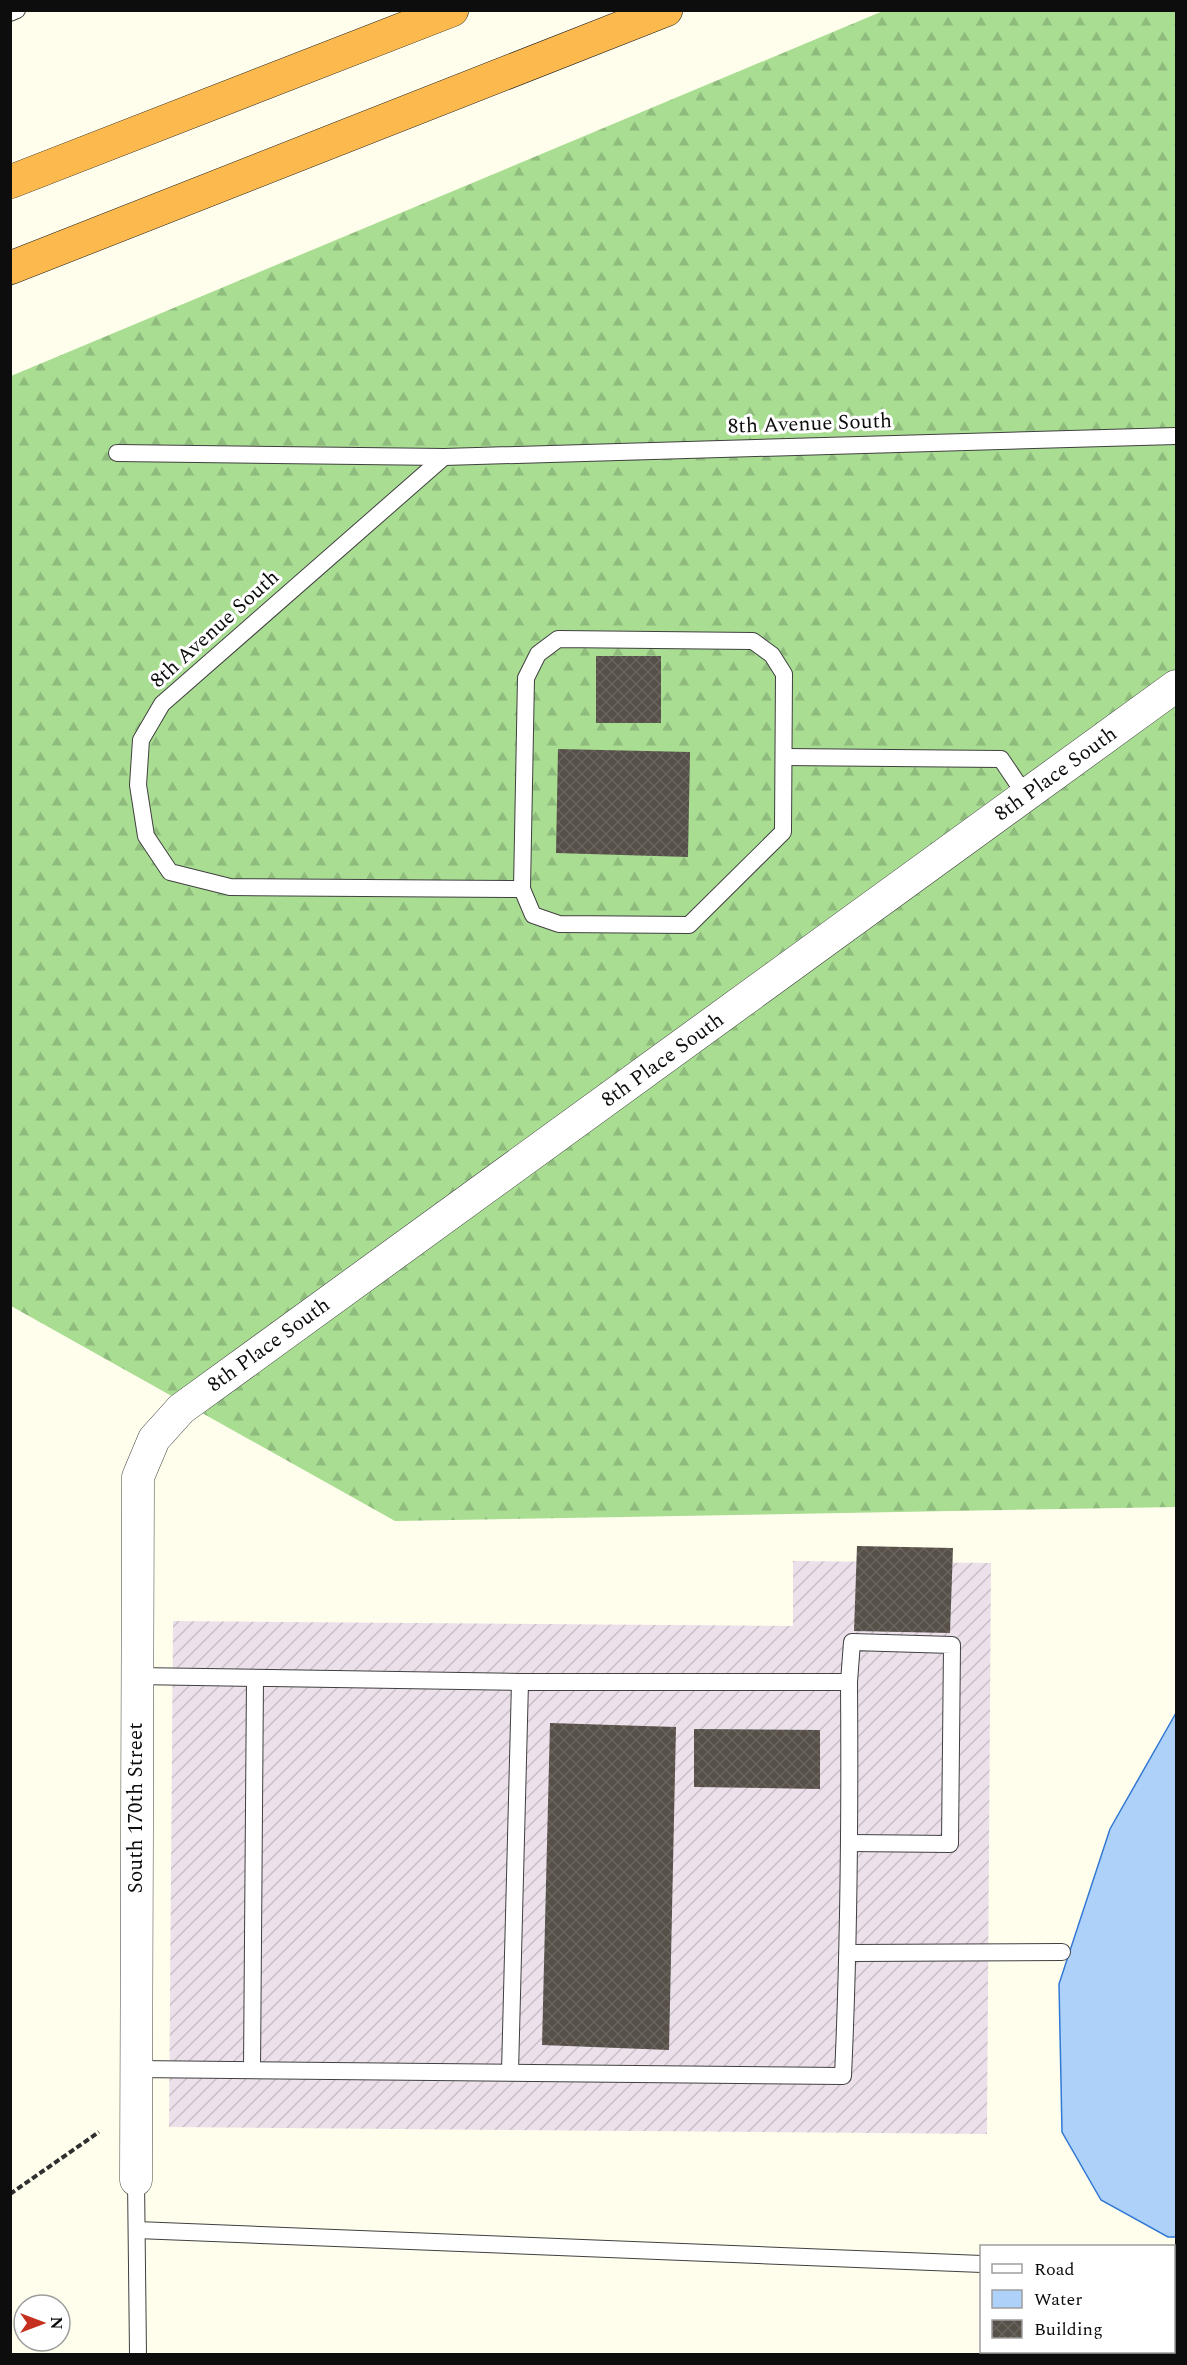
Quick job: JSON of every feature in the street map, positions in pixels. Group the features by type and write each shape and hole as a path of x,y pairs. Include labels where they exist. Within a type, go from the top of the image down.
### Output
{"highway":[{"path":"10,182 452,10"},
{"path":"10,268 666,10"}],"street":[{"name":"8th Place South","path":"154,1439 181,1409 1176,687"},
{"name":"South 170th Street","path":"136,2180 138,1478 154,1439"}],"lane":[{"path":"10,13 17,10"},
{"name":"8th Avenue South","path":"117,453 444,457 1176,436"},
{"name":"8th Avenue South","path":"444,457 162,704 141,740 138,785 146,836 170,872 230,887 522,889"},
{"path":"558,639 753,640 772,655 784,675 783,832 689,925 559,924 533,915 522,889 526,678 538,654 558,639"},
{"path":"784,757 1001,759 1026,796"},
{"path":"136,2069 843,2076 849,1953 849,1682 852,1642 952,1645 950,1844 850,1843"},
{"path":"136,1676 520,1682 849,1682"},
{"path":"252,2070 255,1678"},
{"path":"510,2072 520,1682"},
{"path":"849,1953 1062,1952"},
{"path":"136,2180 138,2355"},
{"path":"137,2230 980,2264"}],"path":[{"path":"10,2194 136,2106"}],"shaded area":[{"path":"793,1561 991,1563 987,2134 169,2127 173,1621 793,1626"}],"green space":[{"path":"883,11 1176,11 1176,1507 395,1521 11,1306 11,376"}],"water":[{"path":"1176,1713 1176,2237 1168,2237 1101,2200 1062,2132 1059,1984 1110,1829"}],"building":[{"path":"596,656 661,656 661,723 596,723"},
{"path":"558,749 690,752 688,857 556,853"},
{"path":"857,1546 953,1548 950,1633 854,1631"},
{"path":"550,1723 676,1727 669,2050 542,2045"},
{"path":"694,1729 820,1730 820,1789 694,1787"}]}
